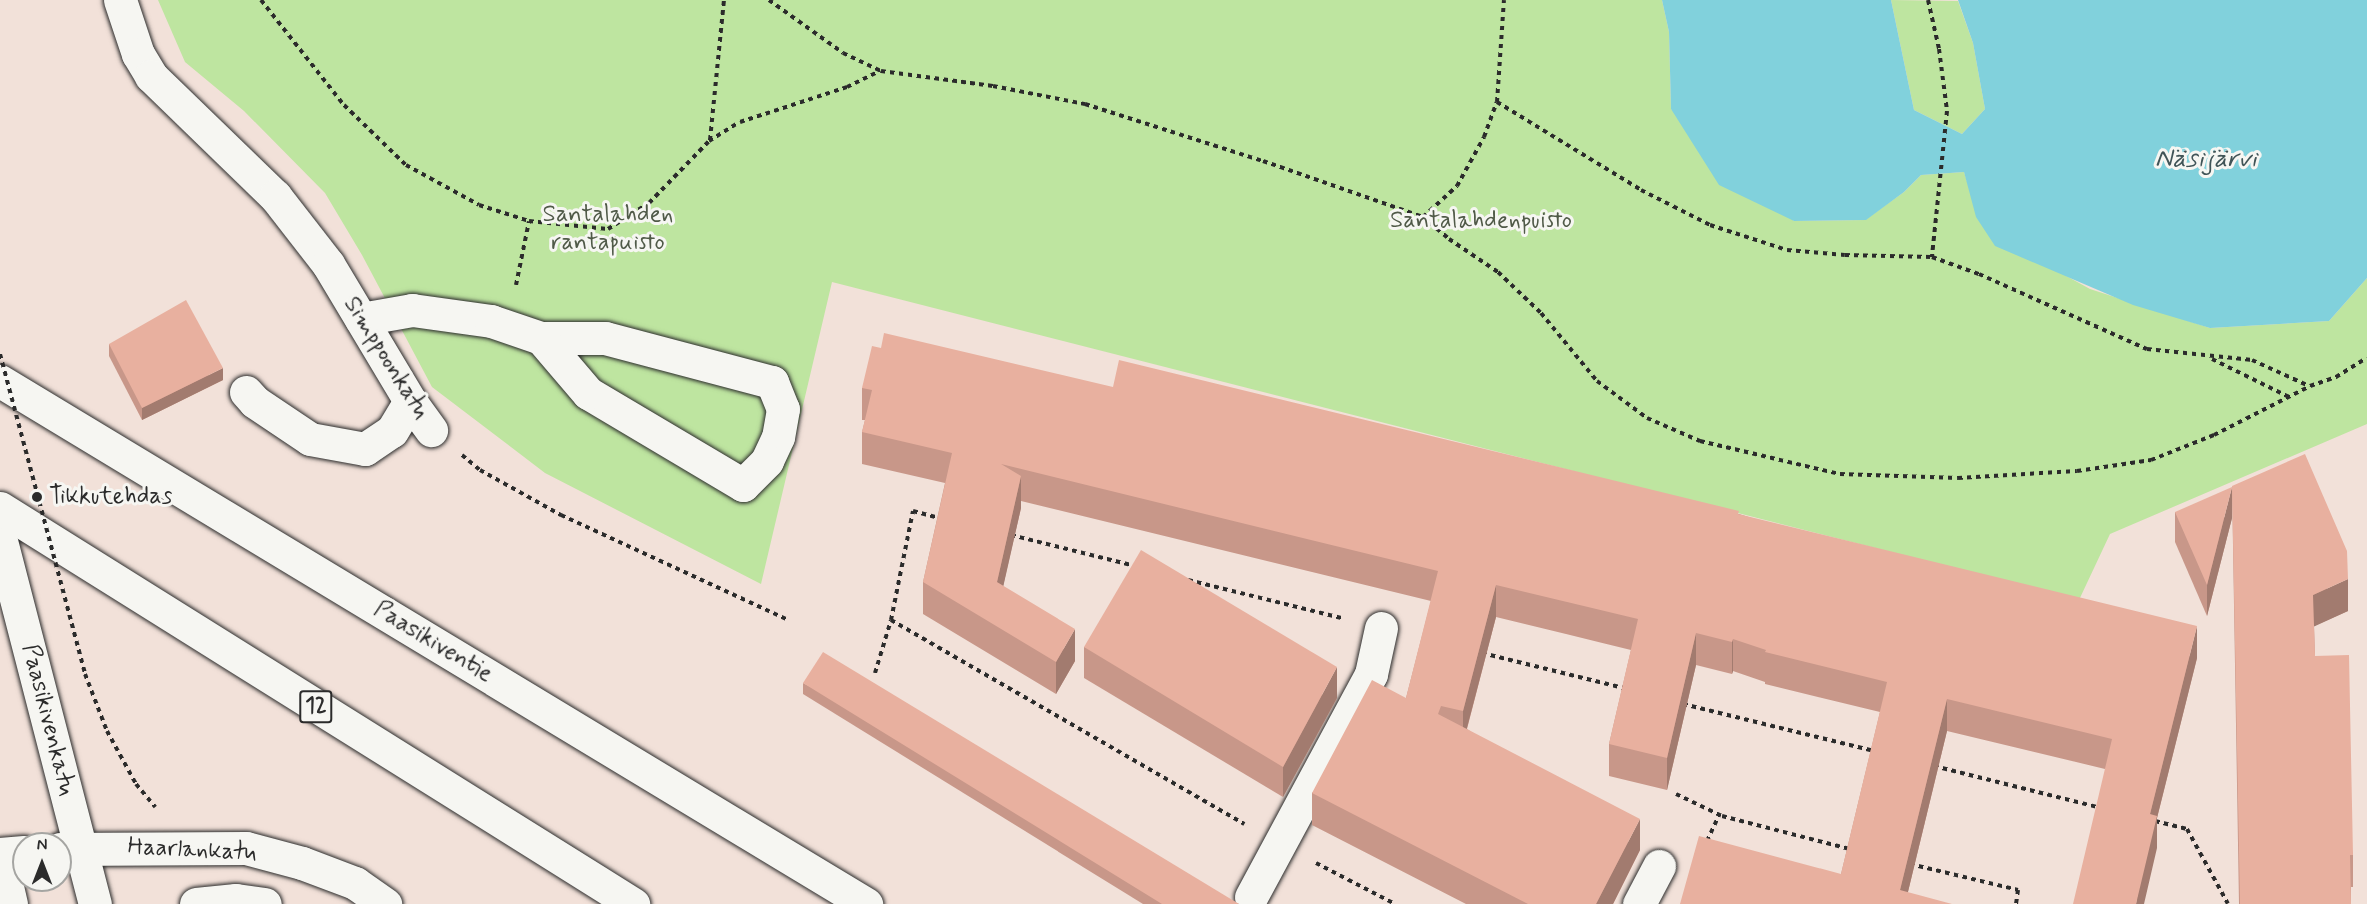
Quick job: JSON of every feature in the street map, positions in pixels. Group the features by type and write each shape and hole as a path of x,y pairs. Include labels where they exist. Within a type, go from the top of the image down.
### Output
{"main road":[{"name":"Simppoonkatu","path":"120,0 138,54 151,76 275,196 328,264 410,401 431,430"},
{"path":"361,319 412,310 490,321 540,338 605,338 772,382 783,409 778,437 767,461 743,485 588,393 540,338"},
{"name":"Paasikiventie","path":"0,381 866,904"},
{"path":"246,392 255,402 310,439 365,449 392,431 410,401"},
{"name":"12","path":"0,508 633,904"},
{"name":"Paasikivenkatu","path":"0,537 55,744 68,832"},
{"path":"1251,897 1371,674 1381,628"},
{"name":"Haarlankatu","path":"72,848 246,848 302,863 355,883 385,904"},
{"name":"Paasikivenkatu","path":"72,852 95,904"},
{"path":"0,855 10,904"},
{"path":"1639,904 1659,866"},
{"name":"Haarlankatu","path":"196,904 236,900 265,904"}],"path":[{"path":"261,0 344,105 406,165 479,205 529,221 608,229 649,203 710,141 740,122 847,87 881,71"},
{"path":"710,141 724,0"},
{"path":"769,0 843,53 881,71 993,86 1085,104 1263,160 1423,217 1449,239 1497,272 1541,313 1597,381 1647,418 1700,441 1840,474 1958,478 2078,471 2151,460 2214,435 2310,386 2336,377 2367,358"},
{"path":"1423,217 1457,186 1484,137 1497,102 1504,0"},
{"path":"1928,0 1940,49 1947,111 1932,256"},
{"path":"1497,102 1641,190 1710,225 1787,250 1845,255 1932,256 1979,274 2147,349 2252,360 2310,386"},
{"path":"507,327 529,221"},
{"path":"0,354 85,674 107,731"},
{"path":"2209,357 2289,397"},
{"name":"Simppoonkatu","path":"431,430 480,470 561,515 786,620"},
{"path":"875,673 891,620 913,511 947,520"},
{"path":"1004,534 1141,568"},
{"path":"1187,579 1381,628"},
{"path":"891,620 1280,845 1395,904"},
{"path":"1473,651 1634,691"},
{"path":"1680,703 1876,752"},
{"path":"1922,763 2106,809"},
{"path":"1676,794 1722,816 1861,852"},
{"path":"2152,821 2187,829 2228,904"},
{"path":"1906,863 2018,890 2016,904"}],"green space":[{"name":"Santalahdenpuisto","path":"158,0 1662,0 1669,32 1671,109 1794,221 1865,220 1904,192 1921,175 1964,172 1971,194 2050,267 2090,289 2210,328 2329,321 2367,278 2367,424 2110,534 2079,600 832,282 761,584 545,473 432,387 362,255 325,193 244,111 185,62"},
{"path":"1891,0 1958,1 1973,43 1985,109 1962,134 1914,110"}],"water":[{"name":"Näsijärvi","path":"1662,0 1891,0 1914,110 1962,134 1985,109 1973,43 1958,0 2367,0 2367,278 2329,321 2210,328 2133,305 1995,246 1976,217 1964,172 1921,175 1904,192 1866,220 1794,221 1719,185 1671,109 1669,32"}],"building":[{"path":"186,300 223,368 142,408 109,344"},
{"path":"884,333 1113,387 1119,360 1739,511 1738,514 2197,626 2150,814 2157,816 2136,904 2073,904 2112,739 1947,699 1900,890 1952,904 1680,904 1699,836 1841,874 1887,682 1765,652 1766,650 1733,639 1732,642 1696,633 1667,758 1609,744 1638,619 1496,585 1463,711 1441,706 1438,714 1640,819 1596,904 1528,904 1312,793 1372,680 1406,698 1438,571 1001,464 1021,476 997,582 1075,629 1056,662 923,582 952,453 862,432 872,390 862,388 872,346 881,348"},
{"path":"2305,454 2347,551 2348,579 2313,595 2315,656 2349,655 2353,855 2350,855 2351,904 2240,904 2232,486"},
{"path":"2232,487 2207,585 2175,512"},
{"path":"1141,550 1337,667 1283,767 1084,647"},
{"path":"823,652 1239,904 1162,904 803,683"}],"place":[{"name":"Tikkutehdas","path":"37,497"}],"park label":[{"name":"Santalahden rantapuisto","path":"608,229"}]}
